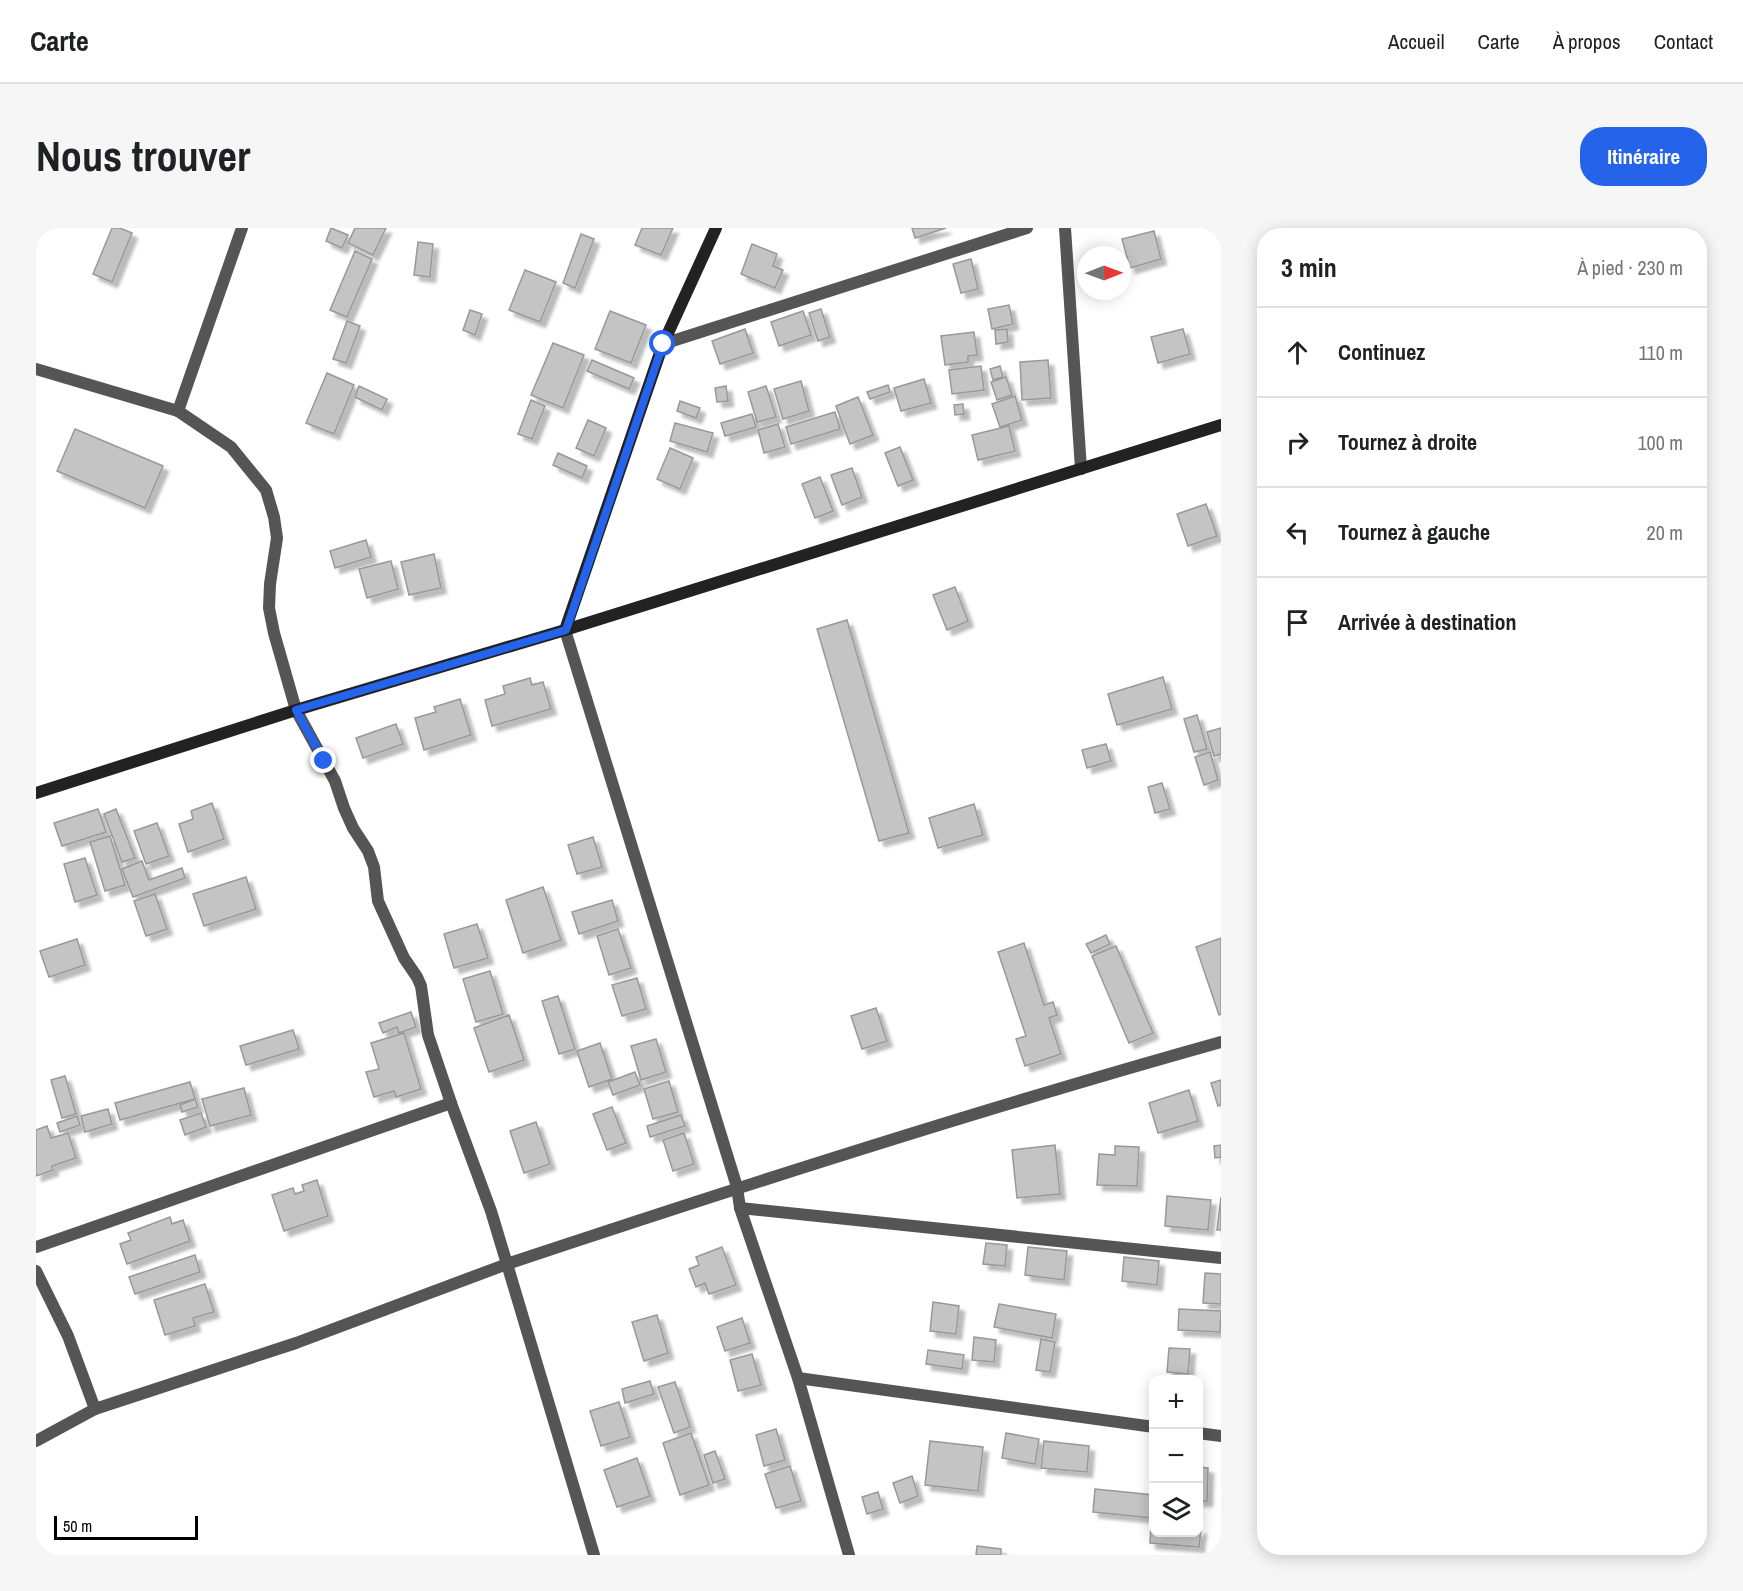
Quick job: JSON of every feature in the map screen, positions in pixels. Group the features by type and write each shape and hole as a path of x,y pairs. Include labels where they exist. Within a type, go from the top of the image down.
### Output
{"street":[{"path":"178,411 242,228"},
{"path":"716,228 663,344 566,630 737,1187 740,1208 798,1378 849,1555"},
{"path":"663,344 1027,228"},
{"path":"1065,228 1081,470"},
{"path":"36,369 178,411 231,447 266,490 277,538 269,608 296,710 335,781 353,828 368,851 374,867 378,901 399,948 421,986 428,1035 491,1211 594,1555"},
{"path":"36,792 1221,426"},
{"path":"36,1441 95,1409 296,1342 507,1264 737,1187 1124,1069 1221,1042"},
{"path":"36,1247 451,1103"},
{"path":"740,1208 1221,1258"},
{"path":"36,1270 68,1336 95,1409"},
{"path":"798,1378 1149,1426"},
{"path":"1203,1434 1221,1436"}],"building":[{"path":"112,228 120,228 132,233 112,282 93,274"},
{"path":"331,228 348,235 342,248 326,241"},
{"path":"355,228 386,228 373,255 348,243"},
{"path":"642,228 673,228 661,255 635,245"},
{"path":"912,228 946,228 915,238"},
{"path":"1154,231 1161,259 1131,268 1131,246 1124,246 1122,239"},
{"path":"581,234 594,239 575,288 563,283"},
{"path":"418,242 433,244 430,277 414,275"},
{"path":"752,244 777,254 773,266 783,270 775,288 741,274"},
{"path":"355,251 372,259 347,317 330,310"},
{"path":"971,259 978,289 961,293 953,264"},
{"path":"525,270 556,282 540,322 509,310"},
{"path":"1009,305 1013,324 992,329 988,309"},
{"path":"821,309 830,337 818,341 809,313"},
{"path":"470,310 482,314 475,335 463,330"},
{"path":"610,311 646,325 631,363 595,349"},
{"path":"803,311 811,335 779,346 771,322"},
{"path":"347,321 360,326 346,363 333,359"},
{"path":"745,329 753,353 720,364 712,341"},
{"path":"1007,329 1008,342 996,344 995,330"},
{"path":"1183,329 1190,354 1158,363 1151,337"},
{"path":"974,332 977,355 968,356 968,362 945,365 941,336"},
{"path":"553,343 584,355 563,408 531,395"},
{"path":"592,360 634,378 629,389 587,371"},
{"path":"1048,360 1051,398 1022,400 1020,362"},
{"path":"981,366 984,390 952,394 949,370"},
{"path":"1000,366 1003,377 993,380 990,369"},
{"path":"327,373 354,385 334,434 306,423"},
{"path":"1006,377 1012,395 997,400 991,382"},
{"path":"924,379 931,403 901,411 894,388"},
{"path":"801,381 809,411 783,419 774,389"},
{"path":"888,385 890,392 870,399 867,392"},
{"path":"359,386 387,399 382,410 355,397"},
{"path":"726,386 728,401 717,402 715,388"},
{"path":"766,386 776,417 757,422 748,392"},
{"path":"1015,396 1022,420 1000,427 992,404"},
{"path":"858,397 873,435 850,444 836,406"},
{"path":"531,400 545,406 532,439 518,434"},
{"path":"680,401 700,408 696,418 677,411"},
{"path":"963,404 964,414 955,415 954,405"},
{"path":"835,412 840,429 791,444 786,427"},
{"path":"752,414 756,427 725,436 721,423"},
{"path":"588,420 606,428 594,456 576,448"},
{"path":"675,423 713,433 707,452 670,441"},
{"path":"778,424 785,447 764,453 758,430"},
{"path":"1009,426 1015,451 978,460 972,435"},
{"path":"75,429 163,466 145,508 57,471"},
{"path":"900,447 913,480 898,486 885,453"},
{"path":"670,448 693,458 680,489 657,479"},
{"path":"558,453 587,466 582,478 553,465"},
{"path":"852,468 862,497 842,505 831,475"},
{"path":"820,477 833,511 815,518 802,484"},
{"path":"1206,504 1217,536 1188,546 1177,514"},
{"path":"366,540 371,557 335,568 330,551"},
{"path":"434,554 441,588 409,595 401,562"},
{"path":"391,561 398,589 367,598 359,569"},
{"path":"955,587 968,621 947,630 933,595"},
{"path":"847,620 909,833 879,841 817,629"},
{"path":"1163,677 1172,709 1117,725 1108,694"},
{"path":"530,678 532,685 543,682 551,709 492,726 485,700 505,694 503,686"},
{"path":"460,699 471,735 424,750 415,718 436,712 434,707"},
{"path":"1197,715 1207,749 1194,752 1184,719"},
{"path":"396,724 403,744 363,758 356,738"},
{"path":"1221,728 1221,754 1214,756 1207,732"},
{"path":"1106,744 1111,761 1087,768 1082,750"},
{"path":"1210,752 1218,780 1204,785 1195,757"},
{"path":"1162,783 1170,809 1155,813 1148,787"},
{"path":"212,803 224,839 188,852 179,824 193,819 191,811"},
{"path":"974,804 983,835 938,848 929,818"},
{"path":"98,809 106,832 62,846 54,823"},
{"path":"116,809 135,858 122,862 104,814"},
{"path":"157,823 169,856 146,864 134,831"},
{"path":"110,836 125,885 105,891 90,842"},
{"path":"593,837 602,867 577,874 568,845"},
{"path":"85,858 97,895 75,902 64,864"},
{"path":"142,861 149,880 182,868 185,878 133,897 122,869"},
{"path":"246,877 256,909 204,926 193,894"},
{"path":"543,887 561,940 523,953 506,900"},
{"path":"155,894 167,929 146,936 134,901"},
{"path":"612,900 618,921 579,934 572,912"},
{"path":"477,924 488,958 454,968 444,934"},
{"path":"618,929 631,968 609,975 597,936"},
{"path":"1106,935 1110,944 1091,953 1086,944"},
{"path":"1221,938 1221,1014 1219,1015 1196,947"},
{"path":"77,939 85,965 49,977 40,951"},
{"path":"1024,943 1044,1005 1053,1002 1057,1015 1049,1018 1061,1054 1025,1066 1016,1039 1026,1036 998,952"},
{"path":"1116,946 1153,1033 1129,1043 1092,956"},
{"path":"490,971 503,1014 476,1022 463,979"},
{"path":"637,978 646,1009 622,1016 612,985"},
{"path":"558,996 575,1049 559,1054 542,1001"},
{"path":"876,1008 887,1041 862,1049 851,1016"},
{"path":"411,1012 416,1027 399,1033 397,1027 383,1033 379,1023"},
{"path":"509,1015 524,1060 489,1072 474,1028"},
{"path":"293,1030 299,1049 246,1065 240,1046"},
{"path":"404,1033 421,1089 396,1097 394,1091 374,1097 366,1072 379,1069 371,1043"},
{"path":"656,1039 666,1072 641,1080 631,1046"},
{"path":"600,1043 612,1079 589,1087 577,1051"},
{"path":"635,1072 640,1085 613,1095 608,1082"},
{"path":"65,1076 76,1114 62,1118 51,1080"},
{"path":"1221,1080 1221,1105 1218,1106 1211,1083"},
{"path":"669,1081 678,1112 653,1119 644,1089"},
{"path":"190,1082 195,1099 120,1120 115,1103"},
{"path":"244,1088 251,1115 210,1126 202,1099"},
{"path":"1189,1090 1198,1121 1158,1133 1149,1103"},
{"path":"195,1099 198,1107 182,1112 180,1105"},
{"path":"612,1107 626,1143 607,1150 593,1114"},
{"path":"108,1109 112,1124 85,1132 81,1116"},
{"path":"201,1113 206,1127 185,1135 180,1120"},
{"path":"681,1115 685,1126 650,1137 647,1126"},
{"path":"77,1116 80,1125 60,1132 57,1123"},
{"path":"536,1122 550,1164 524,1173 510,1131"},
{"path":"47,1126 51,1138 68,1133 76,1158 52,1166 53,1170 36,1176 36,1130"},
{"path":"684,1133 694,1164 673,1171 663,1140"},
{"path":"1055,1145 1060,1194 1017,1198 1012,1150"},
{"path":"1221,1145 1221,1157 1215,1158 1214,1146"},
{"path":"1115,1146 1139,1147 1137,1186 1097,1185 1099,1154 1115,1155"},
{"path":"317,1180 328,1216 284,1231 272,1195 293,1188 295,1194 304,1191 302,1185"},
{"path":"1167,1196 1211,1200 1208,1230 1165,1226"},
{"path":"1221,1197 1221,1230 1217,1230"},
{"path":"170,1217 172,1224 183,1220 190,1241 127,1264 120,1244 131,1240 128,1233"},
{"path":"986,1243 1007,1245 1005,1266 983,1264"},
{"path":"722,1247 736,1285 709,1294 705,1283 696,1287 689,1269 699,1265 696,1257"},
{"path":"1028,1247 1067,1251 1064,1280 1025,1275"},
{"path":"195,1255 200,1272 135,1294 129,1277"},
{"path":"1124,1257 1159,1261 1157,1285 1122,1281"},
{"path":"1205,1273 1221,1274 1221,1304 1203,1303"},
{"path":"205,1284 214,1312 193,1318 195,1326 165,1335 154,1300"},
{"path":"933,1302 959,1306 956,1334 930,1331"},
{"path":"999,1304 1056,1314 1052,1338 994,1327"},
{"path":"1179,1309 1221,1311 1220,1332 1178,1330"},
{"path":"657,1315 668,1353 644,1361 632,1322"},
{"path":"742,1318 750,1343 725,1351 717,1327"},
{"path":"974,1337 996,1340 994,1362 972,1360"},
{"path":"1041,1339 1055,1342 1050,1372 1036,1370"},
{"path":"1169,1348 1190,1349 1188,1374 1167,1372"},
{"path":"928,1350 964,1355 962,1369 926,1364"},
{"path":"752,1354 761,1385 738,1391 730,1360"},
{"path":"650,1381 654,1394 625,1403 622,1389"},
{"path":"675,1382 690,1427 674,1433 658,1387"},
{"path":"619,1402 630,1437 601,1446 590,1411"},
{"path":"776,1429 785,1460 764,1466 756,1435"},
{"path":"691,1433 709,1485 680,1495 663,1443"},
{"path":"1006,1433 1039,1439 1035,1464 1002,1458"},
{"path":"930,1441 983,1447 978,1491 925,1485"},
{"path":"1044,1441 1089,1446 1087,1472 1041,1468"},
{"path":"715,1451 725,1479 713,1483 704,1455"},
{"path":"637,1458 650,1496 617,1507 604,1470"},
{"path":"790,1466 801,1501 776,1508 765,1474"},
{"path":"1203,1468 1208,1468 1207,1501 1203,1501"},
{"path":"912,1476 918,1496 900,1503 893,1483"},
{"path":"1095,1489 1149,1494 1149,1518 1093,1512"},
{"path":"878,1492 883,1509 867,1514 862,1497"},
{"path":"1150,1537 1200,1537 1199,1547 1150,1543"},
{"path":"977,1546 1001,1549 1001,1555 976,1555"}],"route":[{"path":"324,761 296,710 566,630 663,344"}]}
